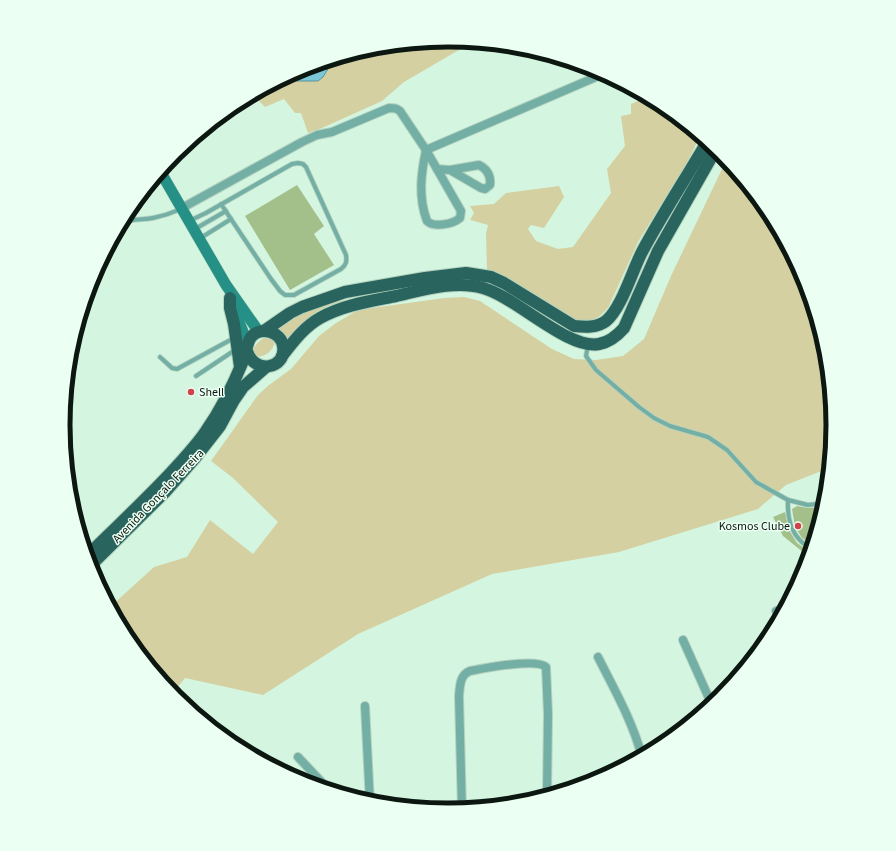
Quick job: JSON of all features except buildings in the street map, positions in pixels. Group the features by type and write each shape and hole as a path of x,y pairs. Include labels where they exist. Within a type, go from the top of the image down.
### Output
{"highway":[{"path":"242,345 254,334 290,313 302,307 345,292 425,278 466,273 490,277 504,283 574,326 585,328 596,326 606,321 614,312 624,294 642,252 704,147"},
{"path":"230,298 230,308 242,345 253,362 259,366 266,367 274,364 297,336 309,326 320,318 335,311 356,304 451,286 470,285 484,288 502,296 578,342 597,345 605,343 615,337 624,328 658,251 713,155"},
{"path":"261,331 270,331 280,338 283,344 282,356"},
{"name":"Avenida Gonçalo Ferreira","path":"92,551 162,482 206,432 240,368 242,345"},
{"name":"Avenida Gonçalo Ferreira","path":"95,561 165,492 195,458 216,432 243,387 266,367"}],"main road":[{"path":"163,176 226,285 261,331"},
{"path":"226,285 230,298"}],"street":[{"path":"426,150 596,77"},
{"path":"182,208 317,135 332,132 389,108 397,108 426,150 460,211 460,218 457,221 434,225 427,221 421,191 422,170 426,150"},
{"path":"437,169 450,170 479,165 488,172 490,185 488,187 481,188 450,170"},
{"path":"683,640 709,699"},
{"path":"598,657 628,718 640,751"},
{"path":"462,803 460,687 463,676 470,671 502,666 535,663 544,665 547,671 547,791"},
{"path":"365,706 370,796"},
{"path":"298,757 322,782"}],"lane":[{"path":"194,230 222,204 292,164 302,164 306,167 346,255 347,261 345,266 341,270 294,295 285,294 280,291 271,279 222,204"},
{"path":"130,220 152,218 182,208"},
{"path":"194,230 226,211"},
{"path":"194,230 231,219"},
{"path":"588,344 586,356 596,370 654,418 670,426 708,437 727,450 756,482 788,500 808,505 818,504"},
{"path":"160,357 172,368 177,369 242,345"},
{"path":"196,376 242,345"},
{"path":"788,500 792,530 802,544 806,546"}],"shaded area":[{"path":"423,48 463,48 404,82 382,101 308,133 301,113 295,113 284,99 265,107 257,99 293,80 323,77 330,66 374,54"},
{"path":"637,98 678,125 698,141 688,161 638,242 609,306 596,318 586,321 575,320 569,318 501,275 487,270 486,234 488,225 470,220 474,213 470,206 494,204 506,193 559,186 564,197 544,228 531,225 528,229 536,241 558,249 573,247 611,193 607,169 625,146 621,116 631,114 631,104 638,101"},
{"path":"725,168 733,176 763,215 787,258 798,281 806,304 814,328 819,352 826,401 826,450 824,470 786,485 758,509 619,552 492,574 358,634 263,695 185,678 176,689 163,675 133,636 114,603 154,567 187,557 210,520 253,554 278,522 233,478 211,461 258,395 291,369 319,336 336,323 358,310 444,298 464,297 480,301 552,349 574,359 596,360 623,356 644,339 671,276 722,169"},
{"path":"354,297 318,311 305,321 286,342 277,328 304,312"},
{"path":"269,336 273,337 275,342 272,348 263,356 256,357 252,351 261,340"}],"water":[{"path":"330,66 323,77 318,81 293,80"}],"place":[{"name":"Shell","path":"191,392"},
{"name":"Kosmos Clube","path":"798,526"}]}
